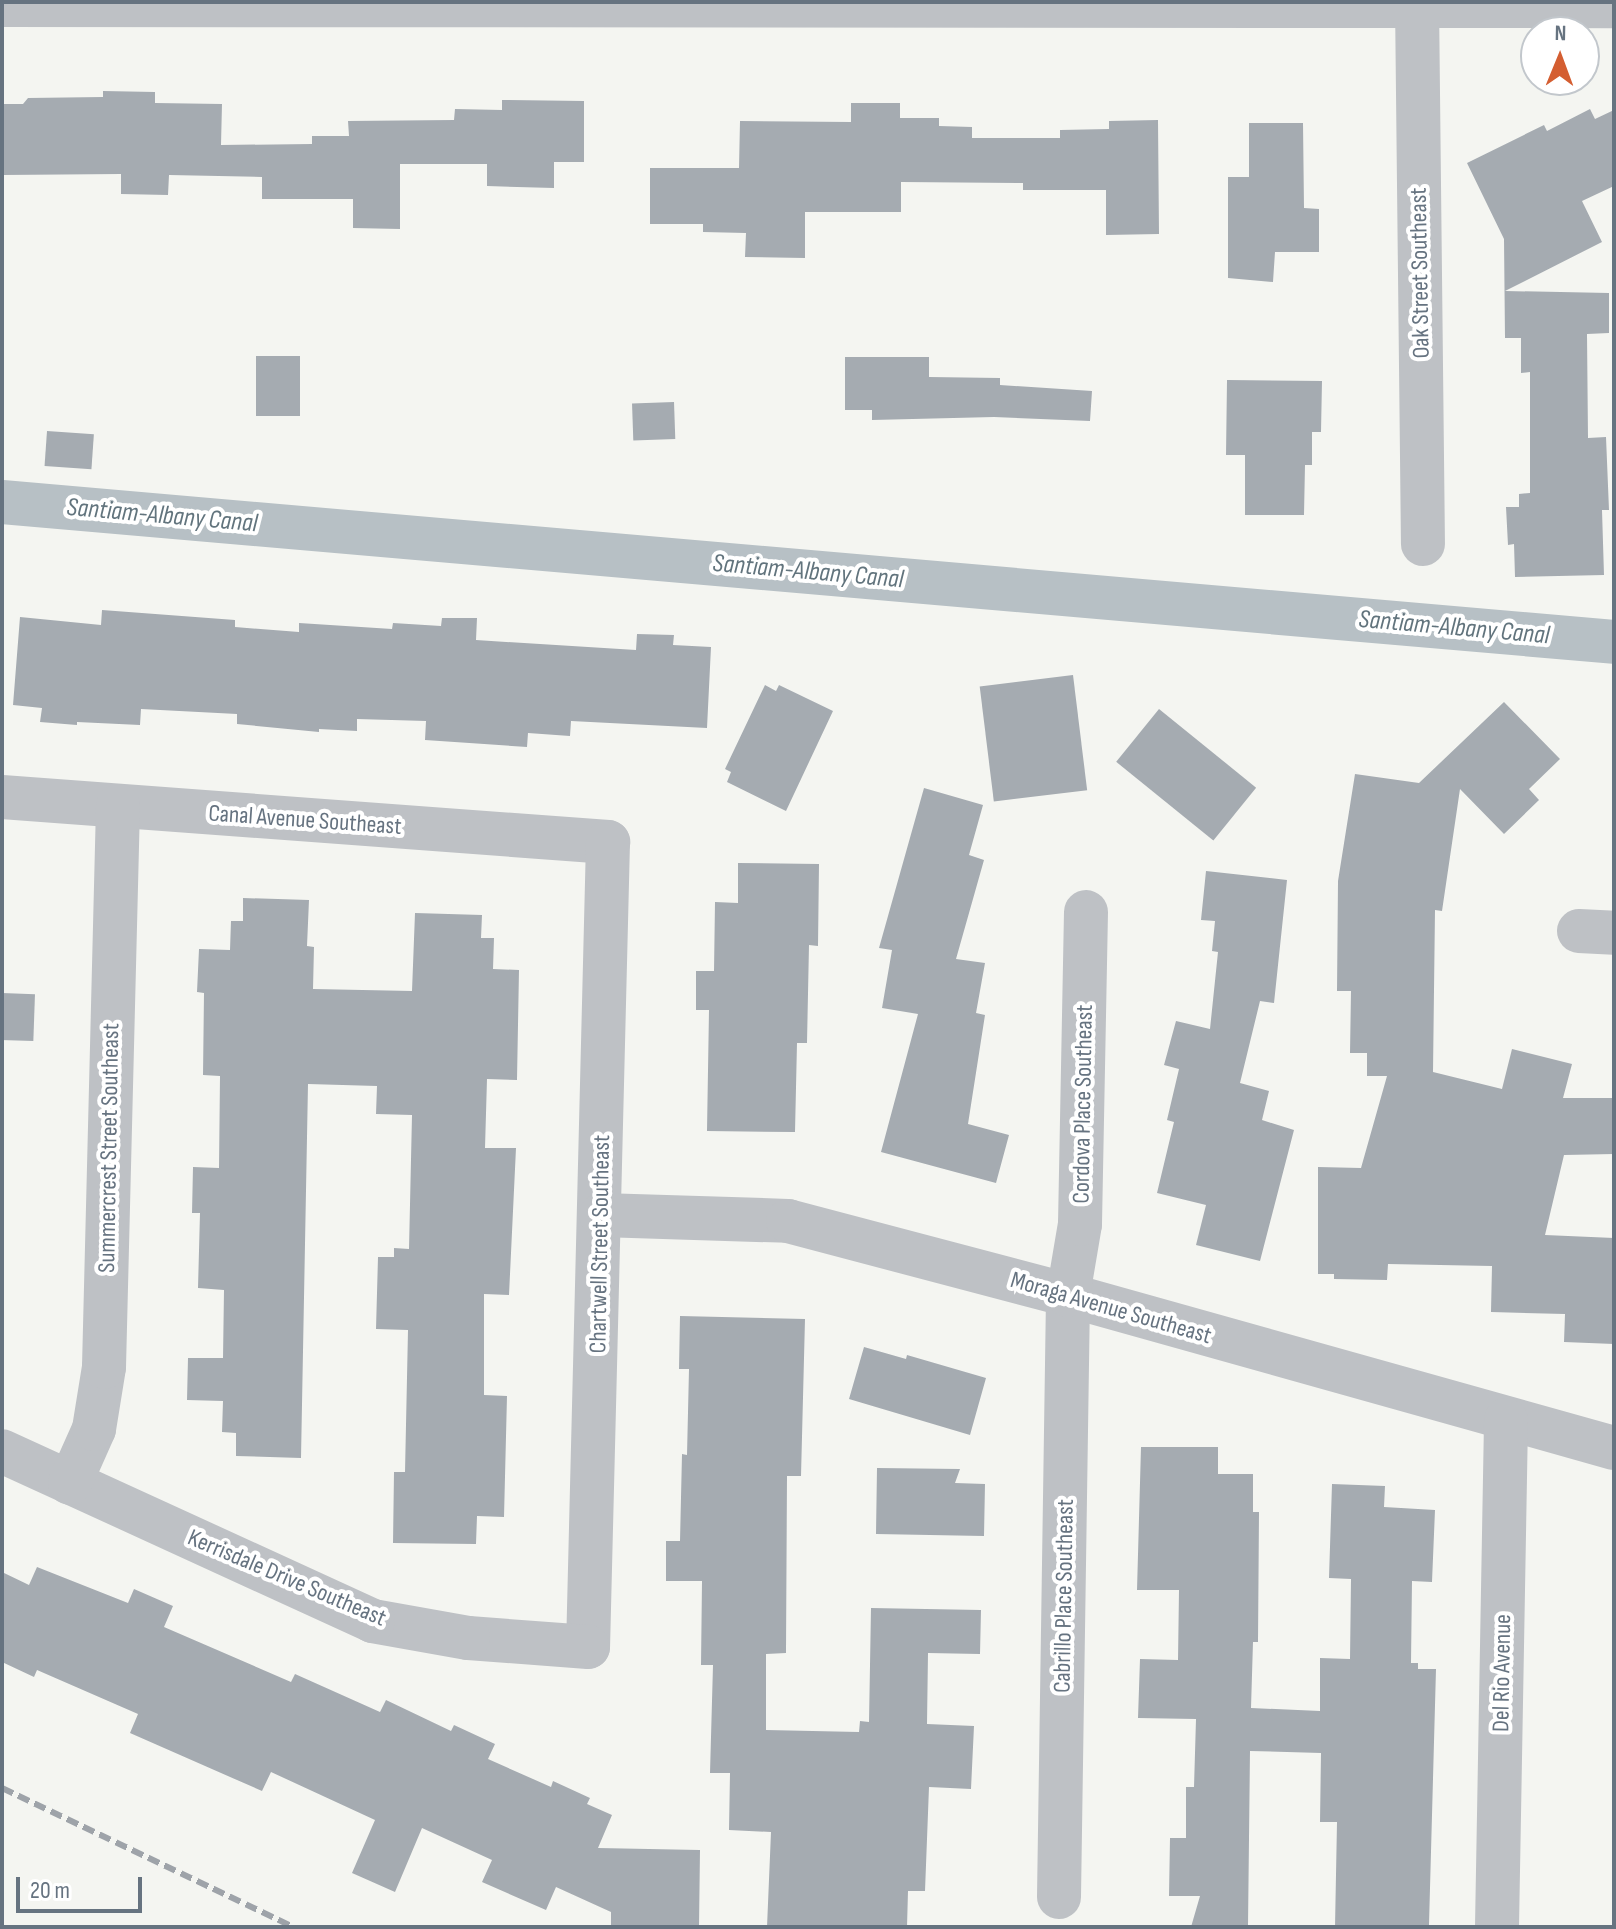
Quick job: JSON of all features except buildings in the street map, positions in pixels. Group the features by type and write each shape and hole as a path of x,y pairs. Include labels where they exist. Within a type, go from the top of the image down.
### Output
{"street":[{"path":"2,5 1614,6"},
{"name":"Oak Street Southeast","path":"1418,5 1423,544"},
{"name":"Canal Avenue Southeast","path":"2,797 608,842"},
{"name":"Summercrest Street Southeast","path":"70,1483 94,1429 104,1367 118,806"},
{"name":"Chartwell Street Southeast","path":"588,1647 608,842"},
{"name":"Cordova Place Southeast","path":"1068,1295 1080,1224 1086,912"},
{"name":"Moraga Avenue Southeast","path":"601,1215 788,1221 1068,1295 1614,1448"},
{"name":"Cabrillo Place Southeast","path":"1059,1897 1068,1295"},
{"name":"Del Rio Avenue","path":"1497,1927 1506,1420"},
{"name":"Kerrisdale Drive Southeast","path":"2,1451 373,1621 468,1638 588,1647"}],"waterway":[{"name":"Santiam-Albany Canal","path":"2,502 1614,642"}],"railway":[{"path":"2,1788 293,1927"}]}
